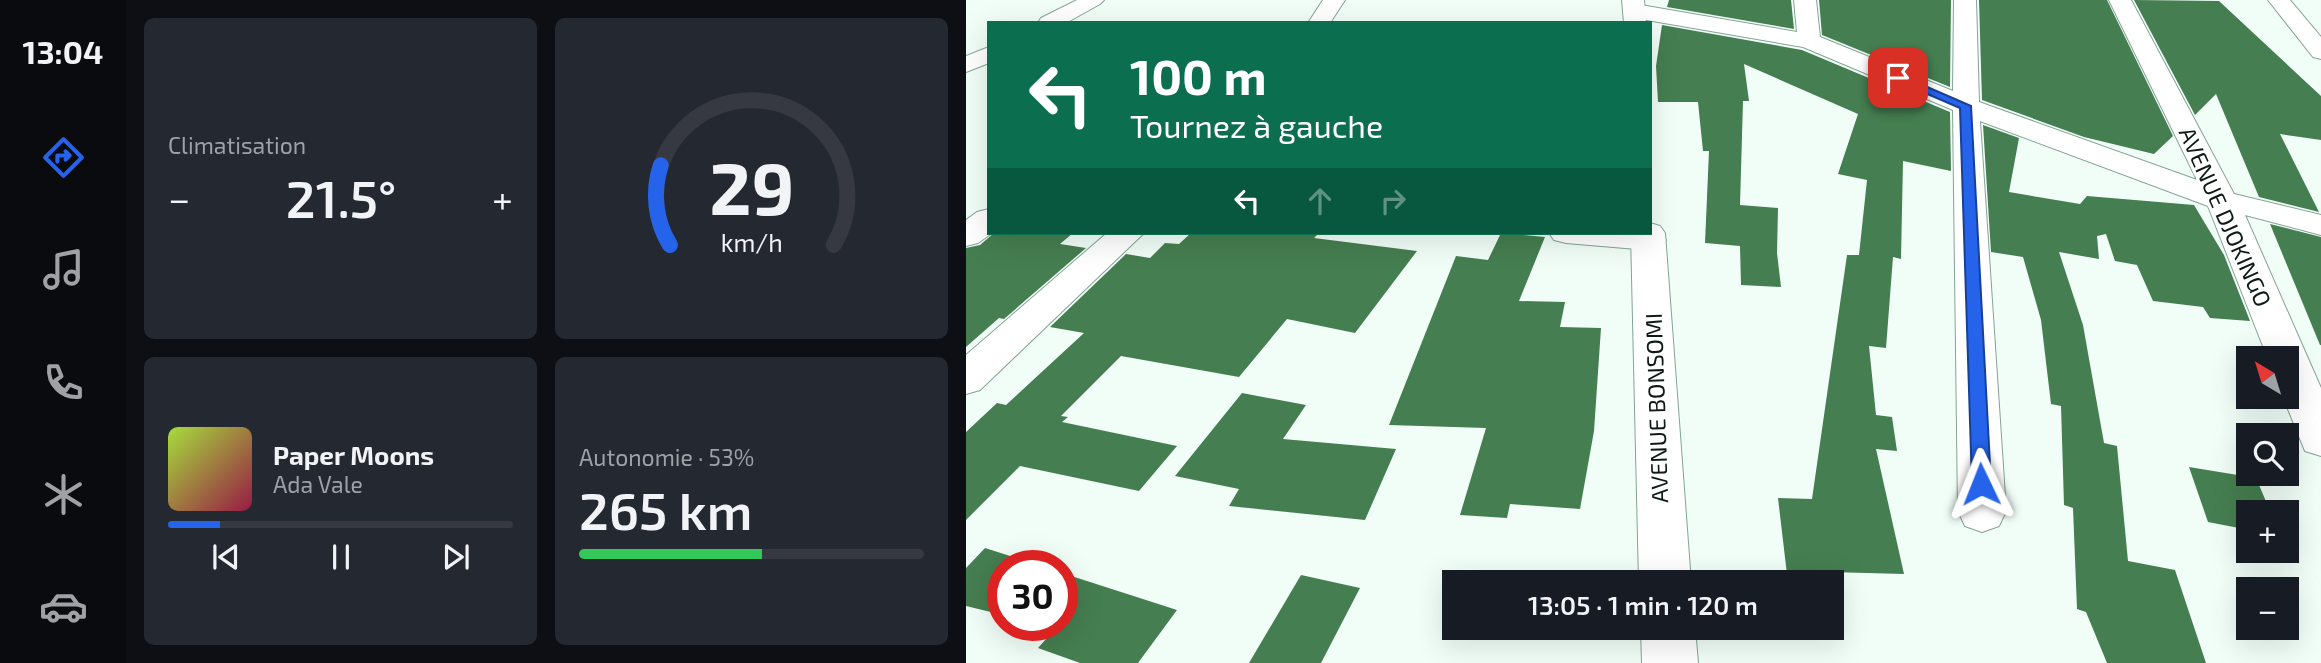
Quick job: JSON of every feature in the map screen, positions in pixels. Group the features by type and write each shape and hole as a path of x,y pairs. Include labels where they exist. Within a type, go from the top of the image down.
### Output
{"street":[{"path":"1053,21 1093,0"},
{"path":"1320,21 1334,0"},
{"path":"1805,0 1809,41"},
{"path":"1965,0 1966,106 1982,511"},
{"name":"AVENUE DJOKINGO","path":"2120,0 2221,200 2321,438"},
{"path":"2279,0 2321,52"},
{"path":"1634,11 1809,41 1966,106 2221,200 2321,225"},
{"path":"966,65 987,55"},
{"path":"966,236 987,220"},
{"path":"966,379 1125,235"},
{"path":"1621,235 1648,236"},
{"name":"AVENUE BONSOMI","path":"1648,236 1664,570"},
{"path":"1669,640 1670,663"}],"building":[{"path":"1669,0 1791,0 1794,29 1667,7"},
{"path":"1819,0 1951,0 1950,87 1822,35"},
{"path":"1979,0 2107,0 2173,136 2154,154 2084,137 1982,100"},
{"path":"2134,0 2219,1 2321,96 2321,140 2280,134 2319,212 2259,197 2216,94 2195,115"},
{"path":"1662,25 1802,50 1950,112 1951,171 1903,161 1901,259 1893,257 1886,348 1869,346 1876,415 1892,417 1897,451 1876,449 1904,574 1786,570 1778,498 1812,499 1847,255 1859,255 1867,180 1838,174 1858,114 1744,64 1749,101 1743,101 1740,205 1778,208 1777,253 1781,287 1741,285 1740,246 1705,243 1709,151 1703,151 1698,102 1658,102 1656,66"},
{"path":"1983,125 2019,138 2009,192 2080,204 2087,196 2194,205 2224,255 2250,321 2210,318 2203,307 2153,301 2137,265 2115,261 2106,234 2097,236 2099,259 2059,252 2083,325 2104,443 2117,446 2128,561 2175,570 2206,663 2107,663 2086,612 2077,609 2073,508 2064,505 2061,406 2051,404 2041,320 2023,257 1991,252"},
{"path":"2270,224 2321,237 2321,345 2320,345"},
{"path":"992,235 1071,235 1060,244 1086,248 1004,319 999,318 966,347 966,248 980,245"},
{"path":"1189,235 1317,235 1314,238 1417,251 1355,333 1287,319 1239,377 1121,356 1061,416 1068,417 1062,422 1177,446 1139,491 1020,466 966,520 966,432 997,403 1006,405 1084,333 1050,327 1126,254 1150,258 1165,243 1179,244"},
{"path":"1500,235 1545,237 1519,301 1565,302 1560,327 1601,328 1594,431 1580,509 1510,504 1507,518 1460,515 1486,428 1389,425 1456,256 1488,260"},
{"path":"1242,393 1306,405 1283,439 1396,449 1365,520 1229,506 1239,489 1175,476"},
{"path":"2189,467 2236,475 2236,486 2259,486 2265,500 2236,500 2236,527 2208,522"},
{"path":"985,548 991,550 987,550 987,611 966,606 966,568"},
{"path":"1301,575 1360,588 1321,663 1249,663"},
{"path":"1078,578 1177,610 1138,663 1080,663 1038,648 1044,641 1078,641"}],"route":[{"path":"1898,78 1966,106 1981,484"}]}
